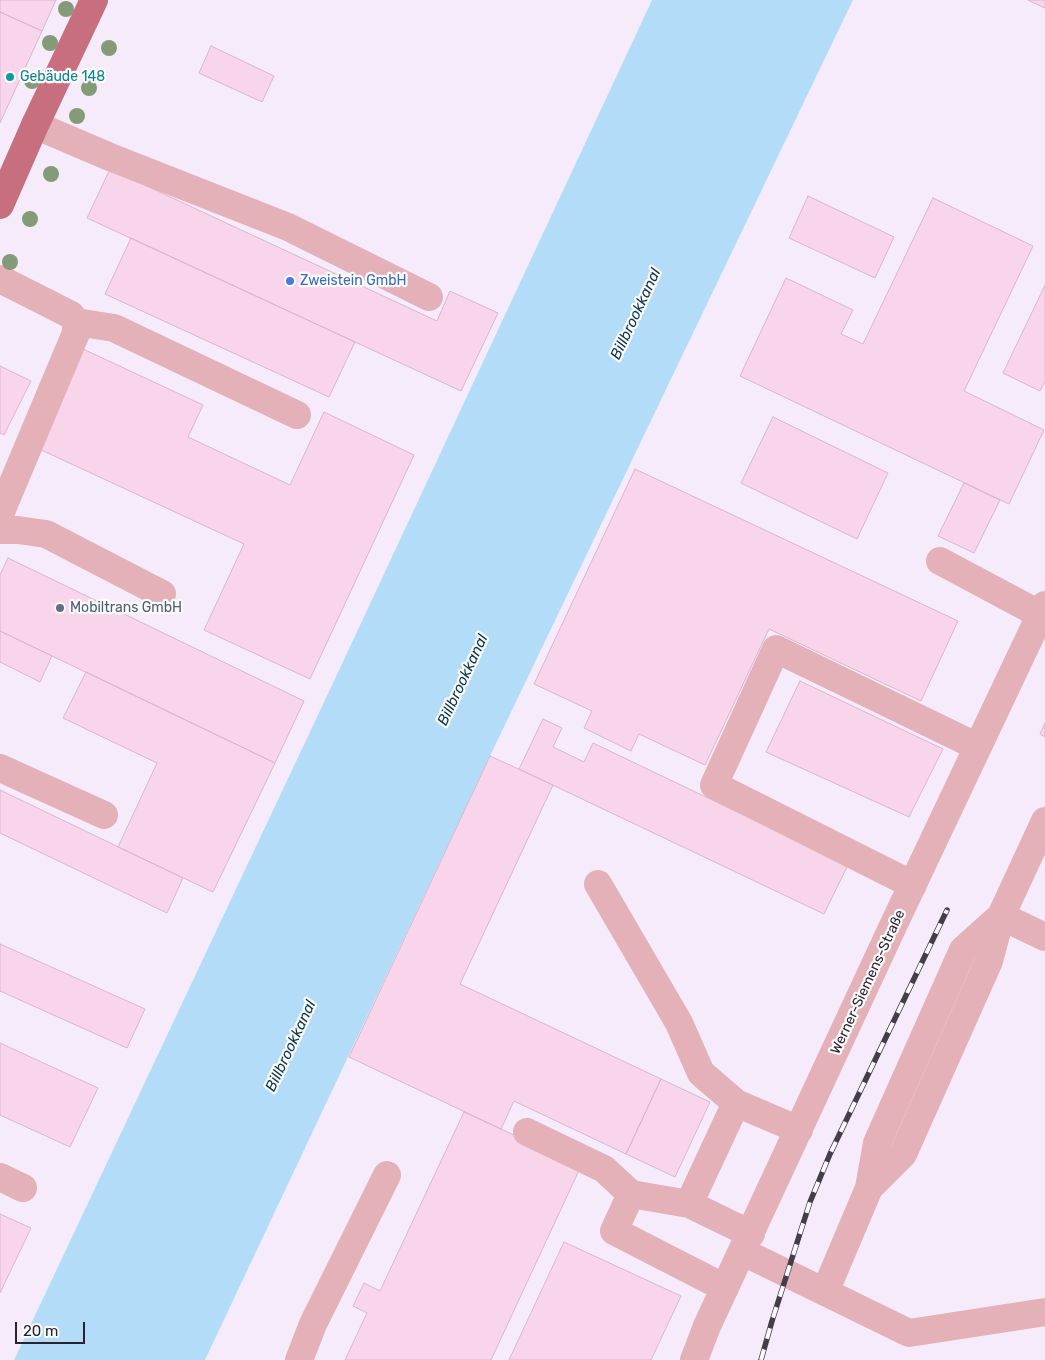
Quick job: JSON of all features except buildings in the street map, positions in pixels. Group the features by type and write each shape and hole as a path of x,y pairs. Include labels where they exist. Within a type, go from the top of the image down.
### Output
{"main road":[{"path":"2,197 94,0"}],"street":[{"path":"35,125 110,157 288,226 429,297"},
{"path":"0,279 63,311 76,322 114,328 297,415"},
{"path":"0,514 76,333 76,322"},
{"path":"0,530 18,530 46,534 162,594"},
{"path":"940,561 1043,610"},
{"name":"Werner-Siemens-Straße","path":"694,1360 707,1326 1043,610"},
{"path":"913,886 714,785 776,649 978,747"},
{"path":"0,768 104,815"},
{"path":"825,1292 869,1188 903,1154 989,961 1001,916 1045,821"},
{"path":"598,884 679,1023 701,1072 736,1103 799,1130"},
{"path":"1001,916 1045,937"},
{"path":"689,1204 736,1103"},
{"path":"527,1132 604,1169 631,1194 689,1204 825,1292 909,1333 1045,1312"},
{"path":"299,1360 313,1324 387,1175"},
{"path":"631,1194 614,1231 725,1288"}],"shaded area":[{"path":"0,0 652,0 14,1360 0,1360"},
{"path":"853,0 1045,0 1045,1360 205,1360 490,756"}],"water":[{"name":"Billbrookkanal","path":"652,0 853,0 490,756 205,1360 14,1360 340,668"}],"railway":[{"path":"761,1360 810,1202 830,1154 947,910"}],"place":[{"name":"Gebäude 148","path":"10,77"},
{"name":"Zweistein GmbH","path":"290,281"},
{"name":"Mobiltrans GmbH","path":"60,608"}]}
